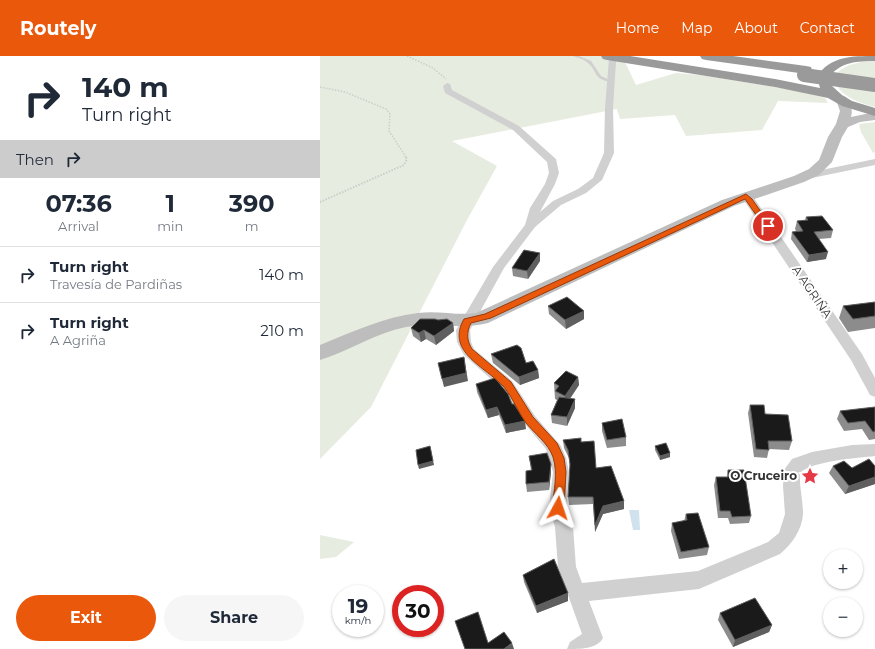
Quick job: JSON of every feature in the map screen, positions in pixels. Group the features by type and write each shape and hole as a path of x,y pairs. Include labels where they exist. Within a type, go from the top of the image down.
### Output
{"highway":[{"path":"667,56 806,68 875,85"},
{"path":"706,56 806,68 875,79"},
{"path":"788,56 806,68"},
{"path":"838,98 825,86 823,76 828,68 839,62 857,57 875,57"},
{"path":"610,59 775,83 838,98 860,108 875,112"},
{"path":"823,60 839,62"}],"street":[{"path":"577,649 593,638 568,567 564,527 558,508 561,472 558,458 553,446 530,420 508,385 469,352 464,342 463,330 499,267 531,225 557,203 582,192 598,180 609,153 610,59"},
{"path":"447,86 448,91 516,128 552,160 554,173 550,184 535,208 531,225"},
{"path":"807,176 826,162 835,137 843,124 846,115 838,98"},
{"path":"843,124 857,119 875,116"},
{"path":"320,353 379,329 403,322 425,318 467,321 488,316 746,196 807,176 875,162"},
{"name":"A AGRIÑA","path":"746,196 857,358 875,391"},
{"path":"576,593 699,580 774,548 785,539 794,514 791,486 792,470 798,464 812,459 852,452 875,450"}],"lane":[{"path":"575,56 589,60 592,63 598,78 601,81 610,82"}],"path":[{"path":"406,56 443,75 447,86"},
{"path":"320,87 345,92 386,109 390,114 389,131 407,158 404,165 320,202"}],"shaded area":[{"path":"320,56 622,56 636,85 676,73 701,75 805,92 825,98 828,103 778,101 762,130 686,136 675,115 620,119 617,109 452,141 497,166 467,220 371,407 320,459"},
{"path":"875,61 875,107 848,97 835,82 835,75 842,69 854,64"},
{"path":"875,122 875,152 873,153 861,132 859,124"},
{"path":"320,535 354,542 336,557 320,559"}],"water":[{"path":"629,510 639,510 640,530 633,530"}],"building":[{"path":"822,216 833,230 814,232 828,252 809,255 792,232 803,231 797,221 808,220 806,217"},
{"path":"524,250 540,253 527,271 512,268"},
{"path":"567,297 584,311 565,320 548,306"},
{"path":"875,302 875,316 853,319 843,306"},
{"path":"420,319 447,319 453,323 434,336 424,330 419,333 411,328"},
{"path":"517,345 521,348 526,363 533,361 538,370 519,377 491,354"},
{"path":"464,357 466,373 442,379 438,363"},
{"path":"566,371 578,377 565,396 555,391 559,386 554,383"},
{"path":"495,378 508,394 512,404 514,404 525,421 505,425 497,407 486,410 476,384"},
{"path":"559,397 575,399 567,417 551,415"},
{"path":"750,405 764,405 765,414 788,415 792,441 768,441 769,450 756,449"},
{"path":"875,407 875,431 873,432 865,421 848,423 840,411"},
{"path":"622,419 626,437 607,440 602,423"},
{"path":"581,438 581,442 594,441 596,468 611,466 624,501 603,506 595,525 593,497 568,497 570,464 568,450 563,440"},
{"path":"666,443 670,453 660,456 655,446"},
{"path":"430,446 433,461 418,465 416,450"},
{"path":"547,453 551,464 549,482 526,484 526,471 532,470 529,456"},
{"path":"869,459 875,466 875,477 849,486 833,466 844,461 852,468"},
{"path":"728,470 744,470 751,516 732,517 730,511 720,511 716,477 728,477"},
{"path":"698,513 709,547 681,552 672,523 687,520 686,514"},
{"path":"554,559 568,593 536,606 523,575"},
{"path":"755,598 772,625 735,640 720,613"},
{"path":"478,612 488,643 504,632 512,643 504,649 465,649 455,621"}],"place":[{"name":"O Cruceiro","path":"810,476"}],"route":[{"path":"558,508 561,472 558,458 553,446 530,420 508,385 469,352 464,342 463,330 467,321 488,316 746,196 768,226"}]}
